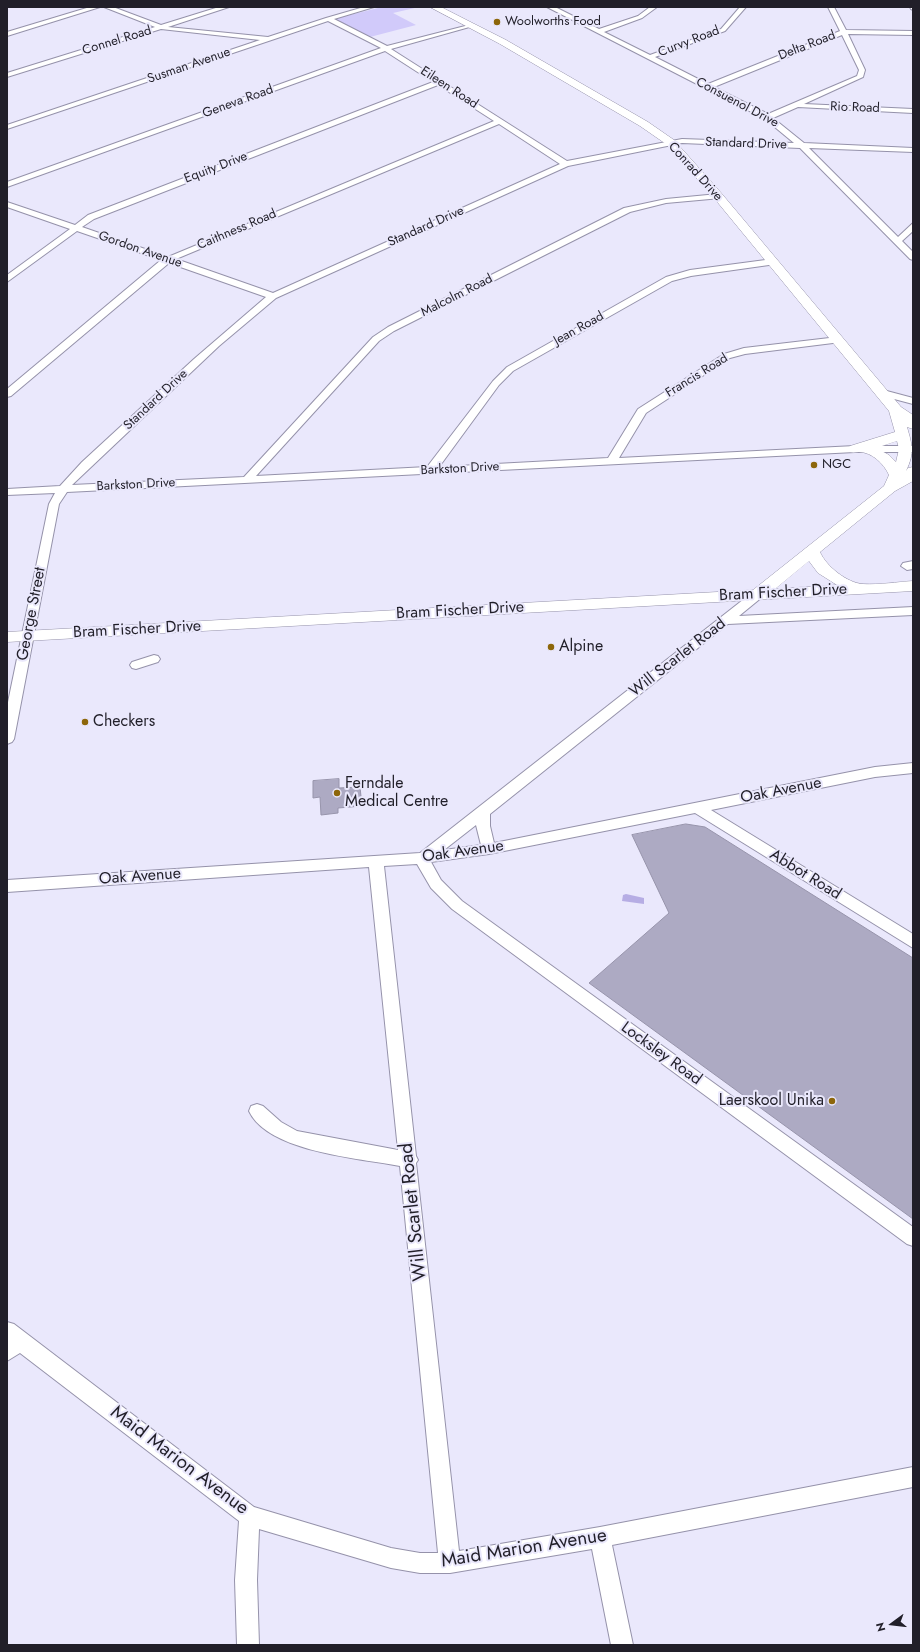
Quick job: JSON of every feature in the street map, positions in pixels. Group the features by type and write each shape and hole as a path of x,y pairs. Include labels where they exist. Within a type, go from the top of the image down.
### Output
{"street":[{"path":"7,34 97,7"},
{"path":"107,7 160,27 272,38"},
{"name":"Connel Road","path":"7,75 226,7"},
{"name":"Susman Avenue","path":"7,127 328,19 371,7"},
{"name":"Conrad Drive","path":"434,7 471,26 644,124 670,142 718,196 910,425 910,449"},
{"name":"Consuenol Drive","path":"550,7 768,117 802,146 913,257"},
{"path":"599,31 640,17 654,7"},
{"name":"Curvy Road","path":"650,57 723,30 744,7"},
{"path":"768,117 797,106 860,77 862,70 845,32 831,7"},
{"name":"Eileen Road","path":"328,19 386,48 566,164"},
{"name":"Geneva Road","path":"7,185 386,48 471,26"},
{"name":"Delta Road","path":"707,87 825,38 845,32 913,33"},
{"name":"Equity Drive","path":"7,279 91,217 439,82"},
{"name":"Rio Road","path":"797,106 913,111"},
{"name":"Caithness Road","path":"7,394 167,260 500,121"},
{"name":"Standard Drive","path":"48,536 54,504 63,489 210,350 252,312 273,296 566,164 670,142 689,141 913,150"},
{"name":"Malcolm Road","path":"247,480 376,339 391,329 627,210 666,201 718,196"},
{"name":"Gordon Avenue","path":"7,204 273,296"},
{"path":"898,241 913,226"},
{"name":"Jean Road","path":"431,470 504,373 519,363 668,279 690,273 773,262"},
{"name":"Francis Road","path":"610,462 642,411 727,356 755,350 838,340"},
{"path":"883,393 913,401"},
{"path":"860,449 878,444 910,425"},
{"path":"860,449 884,457 892,465 893,481"},
{"name":"Barkston Drive","path":"7,492 860,449 910,449"},
{"name":"Will Scarlet Road","path":"422,858 483,812 812,552 893,481 910,449"},
{"name":"Will Scarlet Road","path":"893,481 906,480 913,471"},
{"name":"George Street","path":"7,739 48,536"},
{"path":"812,552 816,561 824,571 839,580 860,589"},
{"name":"Bram Fischer Drive","path":"7,637 913,586"},
{"name":"Bram Fischer Drive","path":"727,620 913,611"},
{"path":"136,665 154,660"},
{"name":"Oak Avenue","path":"7,886 422,858 489,849 875,772 913,768"},
{"name":"Abbot Road","path":"697,808 913,942"},
{"path":"483,812 483,826 489,849"},
{"name":"Locksley Road","path":"422,858 429,875 440,890 457,905 913,1238"},
{"name":"Will Scarlet Road","path":"376,861 409,1160 450,1563"},
{"path":"257,1111 270,1125 284,1134 297,1139 409,1160"},
{"name":"Maid Marion Avenue","path":"11,1342 249,1516 391,1558 420,1563 450,1563 600,1537 913,1477"},
{"path":"248,1645 246,1580 249,1516"},
{"path":"600,1537 622,1645"}],"shaded area":[{"path":"382,7 419,7 393,13 416,25 370,37 334,19"},
{"path":"626,894 644,898 644,904 622,901 623,895"}],"building":[{"name":"Ferndale Medical Centre","path":"339,779 339,788 360,787 362,806 338,808 338,813 321,815 320,797 313,798 313,781"},
{"name":"Laerskool Unika","path":"686,824 705,827 913,958 913,1219 589,983 669,913 632,835"}],"place":[{"name":"Woolworths Food","path":"497,22"},
{"name":"NGC","path":"814,465"},
{"name":"Alpine","path":"551,647"},
{"name":"Checkers","path":"85,722"},
{"name":"Ferndale Medical Centre","path":"337,793"},
{"name":"Laerskool Unika","path":"832,1101"}]}
